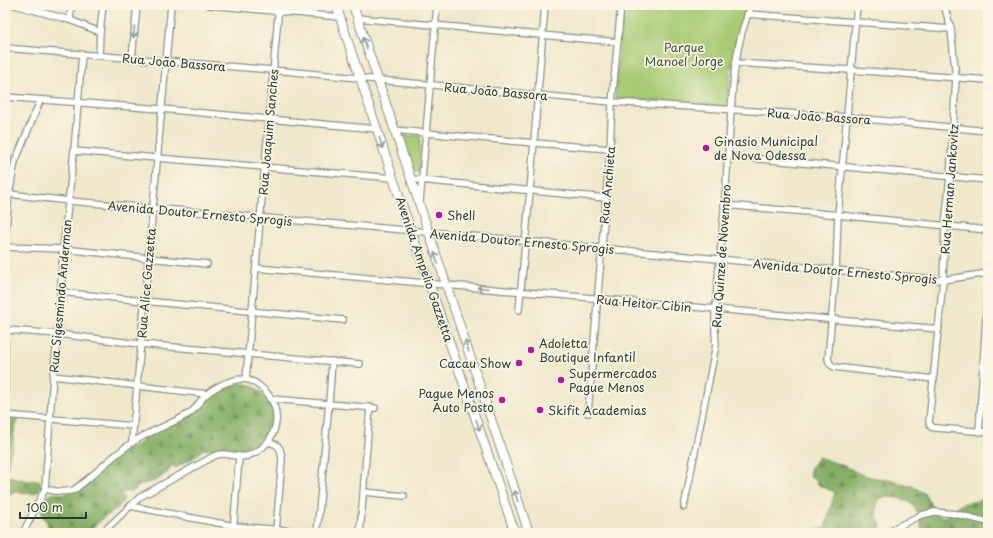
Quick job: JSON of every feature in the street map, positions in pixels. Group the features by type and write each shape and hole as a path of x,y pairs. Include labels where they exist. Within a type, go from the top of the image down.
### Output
{"main road":[{"name":"Avenida Ampelio Gazzetta","path":"336,5 362,79 393,178 514,533"},
{"name":"Avenida Ampelio Gazzetta","path":"353,5 445,285 529,533"},
{"path":"471,404 479,410 488,411"}],"street":[{"path":"15,5 38,8 100,32"},
{"path":"70,20 71,5"},
{"path":"99,55 103,5"},
{"path":"132,58 137,5"},
{"name":"Rua Alice Gazzetta","path":"132,442 171,5"},
{"path":"209,5 279,8 340,17"},
{"path":"420,208 437,5"},
{"path":"519,310 545,5"},
{"name":"Rua Anchieta","path":"588,413 610,149 612,102 620,5"},
{"name":"Rua Quinze de Novembro","path":"684,507 716,345 715,310 736,63 739,41 747,14 752,5"},
{"path":"857,5 846,117 838,215 836,270 828,359 830,364 834,367 934,379"},
{"name":"Rua Herman Jankovitz","path":"944,5 951,29 956,78 954,127 945,225 943,280 929,422 931,427 979,432"},
{"name":"Rua Joaquim Sanches","path":"246,379 279,8"},
{"path":"747,14 951,29"},
{"path":"357,18 618,42"},
{"name":"Rua João Bassora","path":"5,48 274,70 430,86 538,94 612,102 731,111 846,117 988,131"},
{"name":"Rua Sigesmindo Anderman","path":"23,533 45,489 53,376 58,334 63,249 74,151 82,55"},
{"path":"736,63 988,80"},
{"path":"5,97 40,101 161,109 377,129"},
{"path":"5,241 9,194 15,162 40,101"},
{"path":"394,130 610,149"},
{"path":"74,151 393,178"},
{"path":"728,156 988,180"},
{"path":"410,179 606,198"},
{"name":"Avenida Doutor Ernesto Sprogis","path":"9,194 69,201 428,232 943,280 988,273"},
{"path":"724,205 988,230"},
{"path":"5,247 63,249 207,264"},
{"name":"Rua Heitor Cibin","path":"256,268 939,329"},
{"path":"988,285 979,432 988,432"},
{"path":"60,292 343,320"},
{"path":"5,309 5,416 134,426"},
{"path":"6,330 360,364"},
{"path":"130,506 234,526 276,531 318,533 332,361"},
{"path":"53,376 206,394"},
{"path":"45,489 60,492 74,490 132,442 190,413 206,394 225,383 236,379 246,379 255,383 270,396 276,410 276,421 274,431 268,442 252,454 239,457 223,454 214,456 147,492 140,496 103,532"},
{"path":"270,396 373,408 360,533"},
{"path":"268,442 275,443 280,447 281,452 276,531"},
{"path":"233,533 239,457"},
{"path":"364,492 404,496"},
{"path":"890,533 895,528 921,515 935,512 956,514 988,522"}],"green space":[{"name":"Parque Manoel Jorge","path":"623,5 749,5 736,42 726,106 615,98"},
{"path":"401,135 420,136 419,172 414,171"},
{"path":"5,151 12,153 13,159 5,176"},
{"path":"239,383 248,384 258,389 273,405 276,416 271,432 261,444 252,449 202,449 194,458 176,468 172,465 168,472 157,480 140,485 132,492 121,492 124,499 117,509 91,529 76,533 47,533 48,526 42,511 48,496 56,493 66,494 117,453 137,445 150,431 182,419 215,393"},
{"path":"5,416 7,421 11,418 17,418 18,421 14,430 13,445 7,469 5,466"},
{"path":"818,457 847,467 860,474 875,478 888,479 912,486 924,493 937,515 944,517 960,505 980,500 988,495 988,533 923,533 918,513 910,503 899,498 887,497 880,498 876,508 881,526 879,533 803,533 825,528 835,492 820,486 809,475 811,467"},
{"path":"5,475 27,481 39,480 41,485 39,490 35,493 14,492 5,500"}],"place":[{"name":"Ginasio Municipal de Nova Odessa","path":"706,148"},
{"name":"Shell","path":"439,215"},
{"name":"Adoletta Boutique Infantil","path":"531,350"},
{"name":"Cacau Show","path":"519,363"},
{"name":"Supermercados Pague Menos","path":"561,380"},
{"name":"Pague Menos Auto Posto","path":"502,400"},
{"name":"Skifit Academias","path":"540,410"}]}
